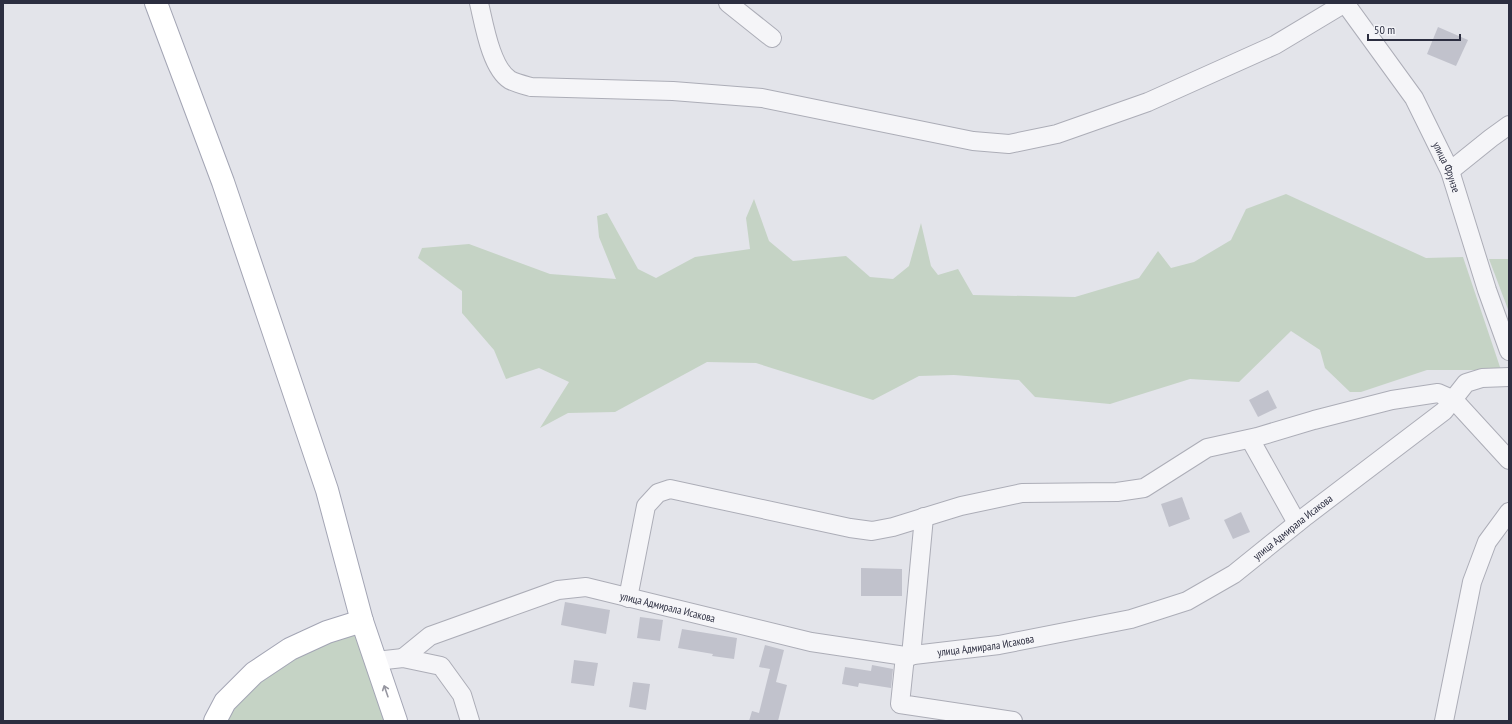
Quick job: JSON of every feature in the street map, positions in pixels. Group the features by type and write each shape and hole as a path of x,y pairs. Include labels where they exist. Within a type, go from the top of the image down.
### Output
{"main road":[{"path":"156,3 222,182 327,490 362,621 396,721"},
{"path":"215,721 225,702 254,673 290,649 327,632 362,621"}],"street":[{"path":"479,3 488,38 498,67 510,80 531,87 673,91 762,98 973,141 1009,144 1057,134 1148,102 1275,45 1345,3"},
{"path":"728,3 772,38"},
{"name":"улица Фрунзе","path":"1345,3 1414,98 1450,171 1487,290 1509,351"},
{"path":"1450,171 1490,138 1509,125"},
{"name":"улица Адмирала Исакова","path":"403,658 430,636 558,590 586,587 810,642 908,656 999,645 1131,619 1187,601 1234,574 1297,523 1444,411 1466,383 1482,378 1509,377"},
{"path":"628,598 646,506 658,493 670,489 850,528 872,531 892,527 961,506 1022,493 1117,492 1144,488 1206,448 1250,439 1314,420 1392,400 1438,393 1454,400 1509,460"},
{"path":"1250,439 1297,523"},
{"path":"1444,721 1472,582 1487,542 1509,512"},
{"path":"924,517 908,656 900,704 1013,721"},
{"path":"376,661 403,658 441,666 462,695 470,721"}],"green space":[{"path":"1286,194 1426,258 1463,257 1501,370 1427,370 1361,392 1350,392 1325,368 1320,350 1291,331 1239,382 1190,379 1110,404 1035,397 1019,380 954,375 919,376 873,400 756,363 707,362 615,412 568,413 540,428 569,382 539,368 506,379 494,350 462,313 462,291 418,258 422,248 469,244 550,274 616,279 599,237 597,216 607,213 638,269 656,278 695,257 750,249 746,218 754,199 769,241 793,261 846,256 870,277 893,279 909,266 921,223 931,266 938,275 958,269 973,295 1075,297 1139,278 1158,251 1171,268 1194,262 1231,240 1246,209"},
{"path":"1489,259 1509,259 1509,312"},
{"path":"359,625 392,721 220,721 257,675"}],"building":[{"path":"1438,27 1468,40 1456,66 1427,54"},
{"path":"1268,390 1277,408 1258,417 1249,400"},
{"path":"1182,497 1190,519 1169,527 1161,504"},
{"path":"1241,512 1250,532 1233,539 1224,520"},
{"path":"861,568 902,569 902,596 861,596"},
{"path":"565,602 610,610 606,634 561,625"},
{"path":"640,617 663,620 660,641 637,638"},
{"path":"682,629 737,638 734,659 712,656 713,654 678,648"},
{"path":"765,645 784,650 776,682 787,685 778,721 749,721 752,711 759,713 770,669 759,667"},
{"path":"574,660 598,663 594,686 571,683"},
{"path":"872,665 893,669 891,688 859,683 858,687 842,684 845,667 871,671"},
{"path":"633,682 650,684 646,710 629,707"}]}
